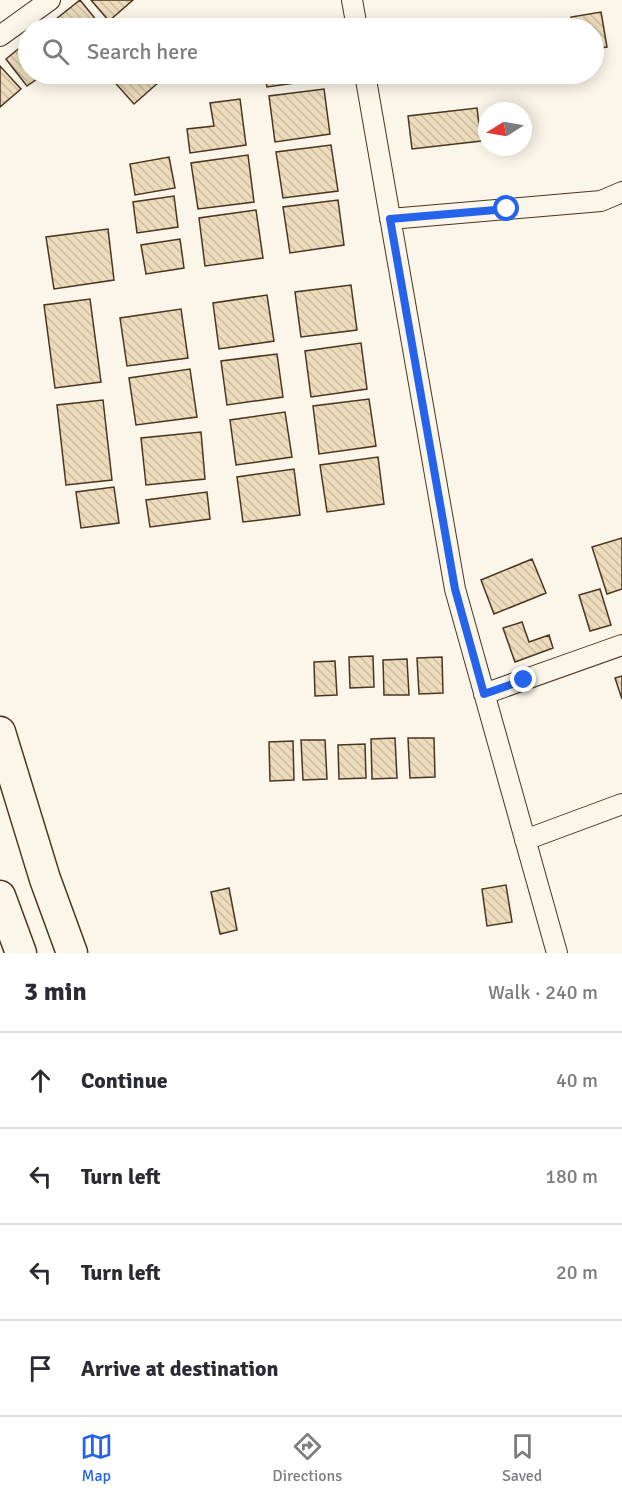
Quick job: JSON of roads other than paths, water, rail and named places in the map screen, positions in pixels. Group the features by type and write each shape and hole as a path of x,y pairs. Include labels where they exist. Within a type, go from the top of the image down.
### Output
{"highway":[{"path":"0,732 45,879 72,953"},
{"path":"0,896 21,953"}],"street":[{"path":"25,18 50,0"},
{"path":"352,0 355,18"},
{"path":"0,36 18,23"},
{"path":"367,84 455,589 557,953"},
{"path":"390,219 601,201 622,192"},
{"path":"484,694 622,645"},
{"path":"525,840 622,804"}]}
